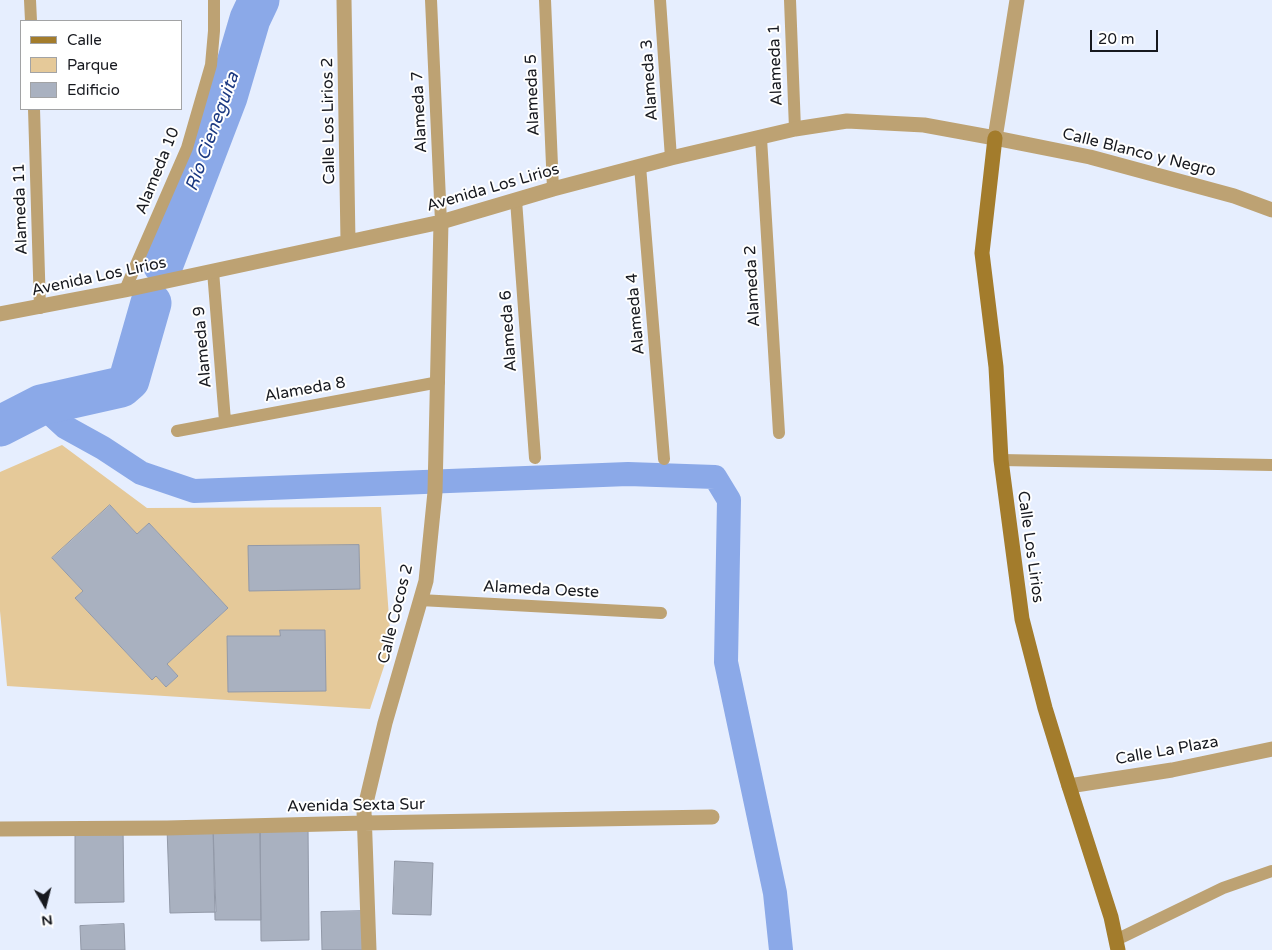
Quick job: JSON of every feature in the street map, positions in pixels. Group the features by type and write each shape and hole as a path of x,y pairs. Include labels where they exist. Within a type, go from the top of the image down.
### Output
{"street":[{"name":"Calle Los Lirios 2","path":"344,0 348,241"},
{"path":"995,138 1017,0"},
{"name":"Avenida Los Lirios","path":"0,314 40,308 441,222 640,166 795,129 847,121 924,125 995,138"},
{"name":"Calle Blanco y Negro","path":"995,138 1090,157 1234,196 1272,210"},
{"name":"Calle Los Lirios","path":"995,138 982,253 996,367 1001,460 1022,619 1045,708 1111,917 1117,945"},
{"name":"Calle Cocos 2","path":"369,950 364,811 384,723 426,581 435,492 441,222"},
{"name":"Calle La Plaza","path":"1069,786 1172,770 1272,749"},
{"name":"Avenida Sexta Sur","path":"0,829 167,828 712,817"}],"lane":[{"path":"30,0 31,20"},
{"name":"Alameda 10","path":"125,290 188,148 211,65 214,0"},
{"name":"Alameda 7","path":"431,0 441,222"},
{"name":"Alameda 5","path":"545,0 553,190"},
{"name":"Alameda 3","path":"660,0 671,158"},
{"name":"Alameda 1","path":"790,0 795,129"},
{"name":"Alameda 11","path":"34,110 40,308"},
{"name":"Alameda 2","path":"761,138 779,433"},
{"name":"Alameda 4","path":"640,166 664,459"},
{"name":"Alameda 6","path":"516,200 535,458"},
{"name":"Alameda 9","path":"213,271 226,421"},
{"name":"Alameda 8","path":"177,431 438,382"},
{"path":"1001,460 1272,465"},
{"name":"Alameda Oeste","path":"420,600 661,613"},
{"path":"1117,945 1223,888 1272,871"}],"green space":[{"path":"62,445 147,508 381,507 391,645 370,709 7,686 0,611 0,472","holes":["110,505 137,534 149,523 228,608 167,664 178,676 166,687 156,676 151,679 75,598 83,591 52,558"]}],"building":[{"path":"110,505 137,534 149,523 228,608 167,664 178,676 166,687 156,676 152,680 75,598 83,591 52,558"},
{"path":"359,545 360,589 249,591 248,546"},
{"path":"280,630 325,630 326,691 228,692 227,636 280,636"},
{"path":"308,824 309,940 261,941 260,825"},
{"path":"260,825 261,920 215,920 213,826"},
{"path":"213,826 216,912 170,913 167,828"},
{"path":"123,827 124,902 75,903 75,828"},
{"path":"395,861 433,863 431,915 393,914"},
{"path":"367,911 369,950 322,950 321,912"},
{"path":"124,924 125,950 81,950 80,926"}],"waterway":[{"name":"Río Cieneguita","path":"163,264 227,97 250,19 259,0"},
{"name":"Río Cieneguita","path":"0,426 41,405 121,387 129,380 151,303"},
{"path":"41,405 65,427 103,448 141,473 194,491 628,474 715,477 729,500 726,662 775,893 781,950"}]}
